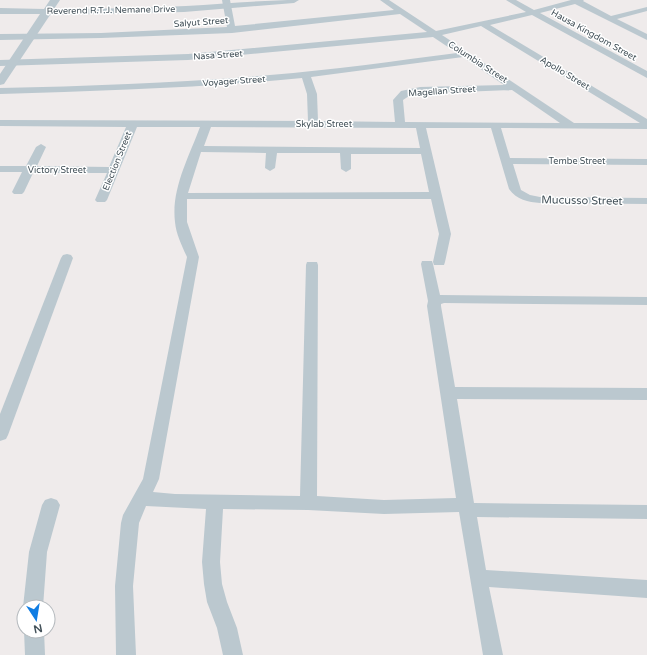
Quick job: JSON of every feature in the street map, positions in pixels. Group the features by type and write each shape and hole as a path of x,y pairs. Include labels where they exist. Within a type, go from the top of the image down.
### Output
{"street":[{"path":"0,82 55,0"},
{"name":"Reverend R.T.J. Nemane Drive","path":"0,11 131,11 226,3 294,0"},
{"name":"Columbia Street","path":"384,0 515,86 572,126"},
{"name":"Hausa Kingdom Street","path":"510,0 647,75"},
{"path":"578,1 647,37"},
{"name":"Nasa Street","path":"0,63 188,57 435,34 532,13 578,1"},
{"path":"226,3 232,30"},
{"path":"611,18 647,10"},
{"name":"Salyut Street","path":"0,37 138,35 232,30 402,12"},
{"name":"Apollo Street","path":"483,24 647,123"},
{"name":"Voyager Street","path":"0,91 179,85 306,75 466,54"},
{"path":"306,75 306,81 311,91 312,118 314,124"},
{"name":"Magellan Street","path":"400,124 397,100 405,93 420,90 515,86"},
{"name":"Skylab Street","path":"0,123 647,126"},
{"name":"Election Street","path":"101,200 133,123"},
{"path":"126,655 125,569 130,523 132,515 149,485 154,470 193,257 181,220 182,196 189,171 207,123"},
{"path":"420,124 440,216 446,230 443,248 433,263 434,306 478,578 493,655"},
{"name":"Mucusso Street","path":"495,126 514,189 527,198 540,200 647,201"},
{"path":"18,192 41,147"},
{"path":"198,149 426,151"},
{"path":"270,168 272,149"},
{"path":"345,150 346,169"},
{"name":"Tembe Street","path":"506,161 647,162"},
{"name":"Victory Street","path":"0,169 113,170"},
{"path":"182,196 436,196"},
{"path":"0,435 67,258"},
{"path":"308,503 312,265"},
{"path":"435,301 444,299 647,301"},
{"path":"448,393 647,394"},
{"path":"141,498 214,503 308,503 384,507 647,512"},
{"path":"214,503 211,562 213,584 217,602 227,628 233,655"},
{"path":"34,599 38,552 51,505"},
{"path":"478,578 647,589"},
{"path":"34,639 35,655"}]}
